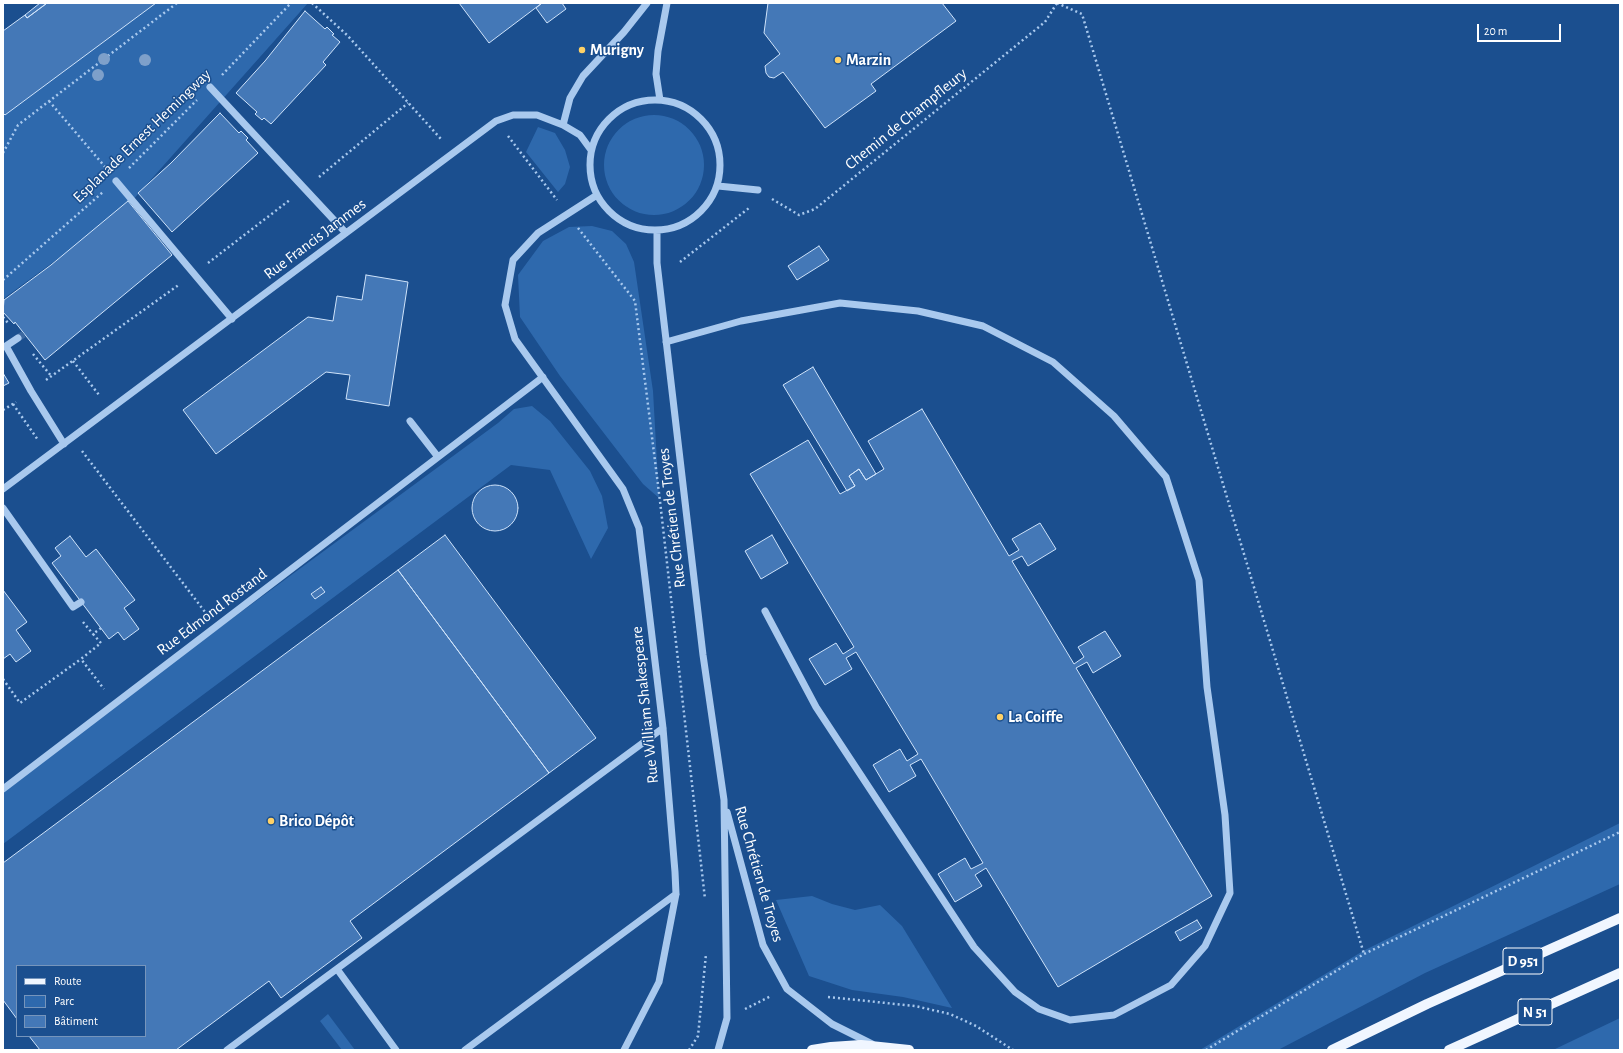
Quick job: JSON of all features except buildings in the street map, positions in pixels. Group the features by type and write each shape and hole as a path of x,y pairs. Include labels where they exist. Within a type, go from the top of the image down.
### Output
{"main road":[{"name":"D 951","path":"1332,1050 1427,1004 1620,918"},
{"name":"N 51","path":"1449,1050 1620,973"},
{"path":"812,1050 846,1046 875,1046 909,1050"}],"street":[{"path":"563,125 570,98 583,76 624,32 647,3"},
{"path":"660,100 656,74 658,51 667,3"},
{"path":"210,87 346,233"},
{"path":"660,100 680,105 696,115 710,129 718,147 721,166 718,186 708,204 694,218 676,228 657,231 638,228 621,222 607,210 597,195 591,180 590,165 591,150 598,133 610,118 625,108 642,101 660,100"},
{"name":"Rue Francis Jammes","path":"3,490 496,121 513,115 537,115 563,125 580,135 591,150"},
{"path":"116,181 232,319"},
{"path":"718,186 758,190"},
{"path":"542,377 515,339 505,306 513,260 538,233 597,195"},
{"name":"Rue Chrétien de Troyes","path":"657,231 657,263 702,655 724,800 763,944 788,988 832,1024 875,1046"},
{"path":"666,342 741,321 840,303 918,311 983,326 1053,362 1114,416 1166,477 1199,580 1207,687 1225,815 1230,893 1205,946 1171,985 1114,1015 1070,1020 1038,1009 1014,992 974,947 816,707 765,611"},
{"path":"18,338 4,347 64,444"},
{"name":"Rue Edmond Rostand","path":"3,789 542,377"},
{"name":"Rue William Shakespeare","path":"542,377 623,489 639,528 663,728 676,872 676,894 659,982 624,1050"},
{"path":"410,421 438,457"},
{"path":"3,508 73,607 81,602"},
{"path":"227,1050 663,728"},
{"name":"Rue Chrétien de Troyes","path":"718,1050 727,1018 724,800"},
{"path":"465,1050 676,894"},
{"path":"337,969 396,1050"}],"path":[{"path":"3,154 18,125 177,3"},
{"name":"Esplanade Ernest Hemingway","path":"3,280 116,181 291,3"},
{"path":"312,3 347,35 454,153"},
{"path":"1057,3 1082,14 1364,954"},
{"name":"Chemin de Champfleury","path":"758,190 799,215 815,209 1045,22 1057,3"},
{"path":"49,101 100,162"},
{"path":"3,410 194,274 304,189 408,103"},
{"path":"680,262 765,194"},
{"path":"73,361 111,409"},
{"path":"13,404 48,456"},
{"path":"72,438 216,626"},
{"path":"3,679 20,703 81,659 101,643 82,620"},
{"path":"93,634 101,628"},
{"path":"81,659 115,704"},
{"path":"1206,1050 1364,954 1620,832"},
{"path":"689,1050 698,1036 706,951"},
{"path":"826,996 915,1006 950,1014 976,1026 1012,1050"}],"green space":[{"path":"143,3 308,3 123,211 3,299 3,106"},
{"path":"654,115 673,119 689,130 700,146 704,165 700,184 689,200 673,211 654,215 635,211 619,200 608,184 604,165 608,146 619,130 635,119"},
{"path":"538,127 555,133 565,150 570,167 565,184 558,192 526,152"},
{"path":"592,226 612,231 626,244 634,262 653,391 659,498 643,484 560,376 520,317 518,275 543,241 569,227"},
{"path":"532,406 550,421 590,471 602,496 608,528 591,559 550,470 511,465 3,844 3,787 498,423 514,409"},
{"path":"1620,823 1620,884 1425,973 1278,1050 1200,1050 1363,951"},
{"path":"812,896 832,904 855,910 880,905 902,926 952,1008 903,997 852,990 809,976 776,900"},
{"path":"328,1014 355,1050 342,1050 320,1021"},
{"path":"1620,1018 1620,1050 1553,1050"}],"tunnel":[{"path":"18,338 24,334"}],"place":[{"name":"Murigny","path":"582,50"},
{"name":"Marzin","path":"838,60"},
{"name":"La Coiffe","path":"1000,717"},
{"name":"Brico Dépôt","path":"271,821"}]}
